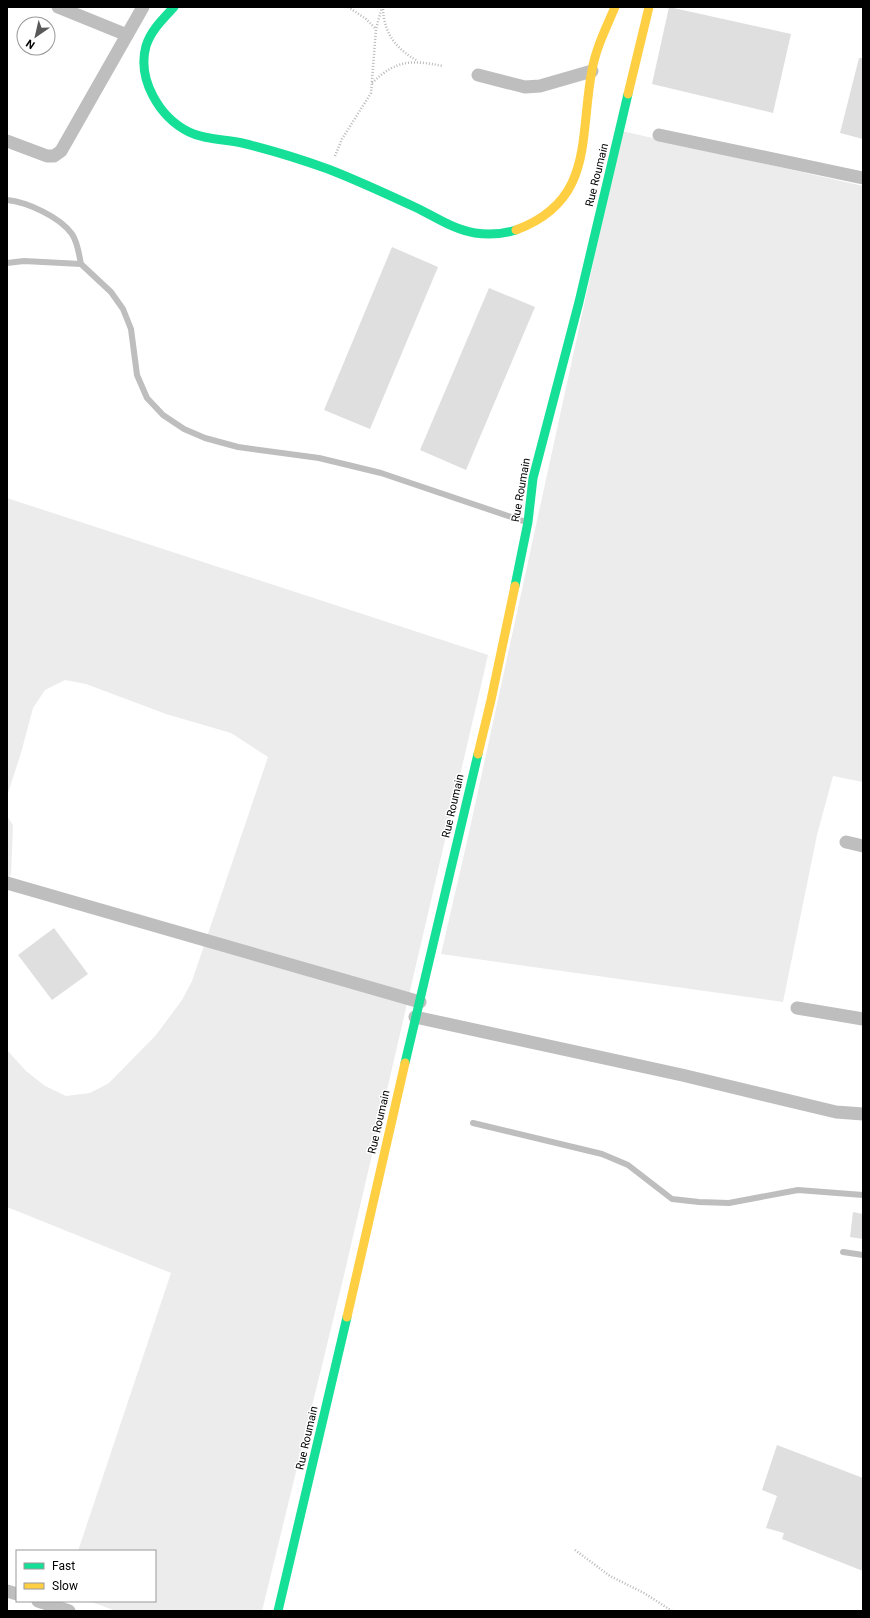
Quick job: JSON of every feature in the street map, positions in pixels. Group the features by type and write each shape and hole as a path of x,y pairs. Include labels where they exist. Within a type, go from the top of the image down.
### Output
{"street":[{"path":"58,7 127,35"},
{"path":"7,140 47,156 54,156 61,151 143,7"},
{"path":"174,7 151,34 146,51 145,72 149,89 156,104 168,119 188,132 209,138 237,142 271,150 329,169 394,197 452,226 474,233 494,234 513,231 534,223 553,209 567,192 578,171 592,71 598,47 615,7"},
{"name":"Rue Roumain","path":"278,1611 338,1358 415,1017 420,1002 491,700 528,522 533,478 579,302 649,7"},
{"path":"478,75 525,87 540,86 592,71"},
{"path":"659,135 863,178"},
{"path":"846,842 863,846"},
{"path":"7,883 420,1002"},
{"path":"798,1008 863,1019"},
{"path":"415,1017 675,1074 836,1112 863,1114"},
{"path":"41,1602 69,1611"}],"lane":[{"path":"7,200 15,201 45,213 65,227 72,234 76,242 81,264 111,292 123,309 131,329 137,375 147,398 163,416 184,429 205,438 238,447 319,458 381,473 528,522"},
{"path":"7,263 24,261 81,264"},
{"path":"473,1124 602,1154 628,1165 672,1199 729,1203 798,1190 863,1195"},
{"path":"843,1252 863,1255"}],"path":[{"path":"348,7 366,19 376,29"},
{"path":"329,169 342,139 369,97 372,83 376,29 382,7"},
{"path":"382,7 383,20 388,33 396,45 406,55 419,61 443,66"},
{"path":"372,83 380,75 392,67 404,63 419,61"},
{"path":"575,1550 610,1576 644,1593 672,1611"}],"shaded area":[{"path":"622,131 863,186 863,782 833,776 817,835 783,1002 441,954 468,837"},
{"path":"7,498 488,655 345,1271 262,1611 116,1611 92,1602 156,1602 156,1550 78,1550 171,1273 7,1207 7,1050 26,1071 45,1086 66,1096 90,1093 109,1083 156,1035 182,1000 192,981 268,757 231,733 166,714 86,684 65,680 45,690 33,708 21,753 7,796"},
{"path":"7,816 13,825 11,874 7,883"}],"building":[{"path":"669,7 791,34 773,113 652,84"},
{"path":"859,58 863,58 863,139 840,133"},
{"path":"392,247 438,267 370,429 324,410"},
{"path":"489,288 535,307 466,470 420,450"},
{"path":"54,928 88,974 52,1000 18,955"},
{"path":"853,1212 863,1214 863,1239 850,1237"},
{"path":"777,1445 863,1478 863,1571 782,1539 784,1533 766,1528 777,1496 762,1490"}],"traffic: fast":[{"path":"174,7 158,25 148,40 144,59 148,84 153,96 168,117 178,125 195,135 253,146 328,169 385,193 460,229 485,234 516,230"},
{"path":"515,586 528,522 533,478 579,302 628,94"},
{"path":"405,1063 478,754"},
{"path":"278,1611 347,1317"}],"traffic: slow":[{"path":"516,230 541,218 559,202 571,184 579,164 592,70 596,54 615,7"},
{"path":"628,94 649,7"},
{"path":"478,754 515,586"},
{"path":"347,1317 405,1063"}]}
